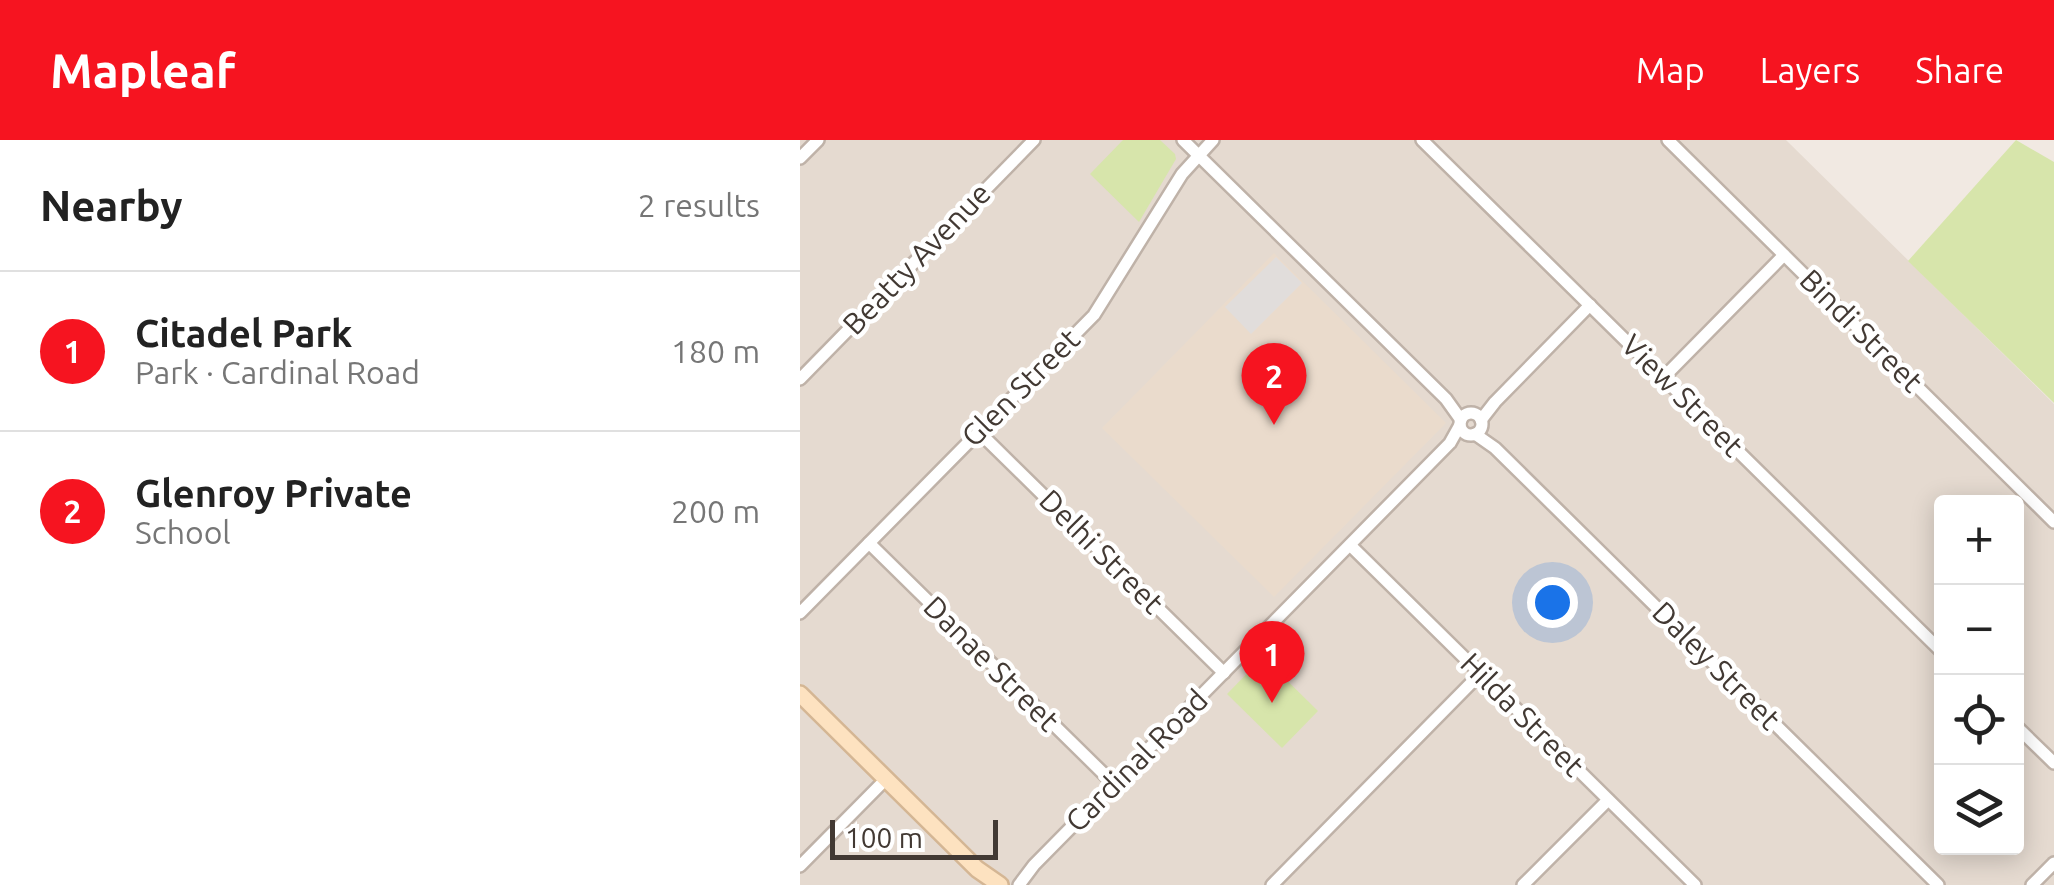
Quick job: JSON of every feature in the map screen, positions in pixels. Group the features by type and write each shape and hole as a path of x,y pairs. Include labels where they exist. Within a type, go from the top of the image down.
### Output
{"street":[{"path":"800,158 818,140"},
{"name":"Beatty Avenue","path":"800,379 1034,140"},
{"name":"Daley Street","path":"1183,140 1938,885"},
{"name":"Glen Street","path":"800,613 1094,315 1182,174 1213,140"},
{"name":"View Street","path":"1422,140 1934,644"},
{"name":"Bindi Street","path":"1668,140 2054,522"},
{"path":"1663,378 1784,255"},
{"name":"Cardinal Road","path":"1019,885 1034,865 1590,305"},
{"name":"Delhi Street","path":"978,431 1224,673"},
{"name":"Danae Street","path":"869,543 1114,784"},
{"name":"Hilda Street","path":"1350,546 1694,885"},
{"path":"1272,885 1480,674"},
{"path":"800,694 977,869 987,885"},
{"path":"2024,734 2054,763"},
{"path":"800,866 886,778"},
{"path":"1524,885 1608,800"},
{"path":"2032,885 2054,863"},
{"name":"Cardinal Road","path":"1003,885 1034,865"},
{"path":"977,869 1003,885"}],"shaded area":[{"path":"800,140 1786,140 2054,404 2054,885 800,885"},
{"path":"1274,253 1446,423 1274,597 1102,428"},
{"path":"1276,257 1302,283 1251,334 1225,307"}],"green space":[{"path":"1123,140 1160,140 1176,159 1139,222 1090,174"},
{"path":"2016,140 2054,162 2054,403 1908,261"},
{"path":"1263,657 1318,711 1282,748 1227,694"}],"place":[{"name":"Glenroy Private","path":"1274,425"},
{"name":"Citadel Park","path":"1272,703"}]}
